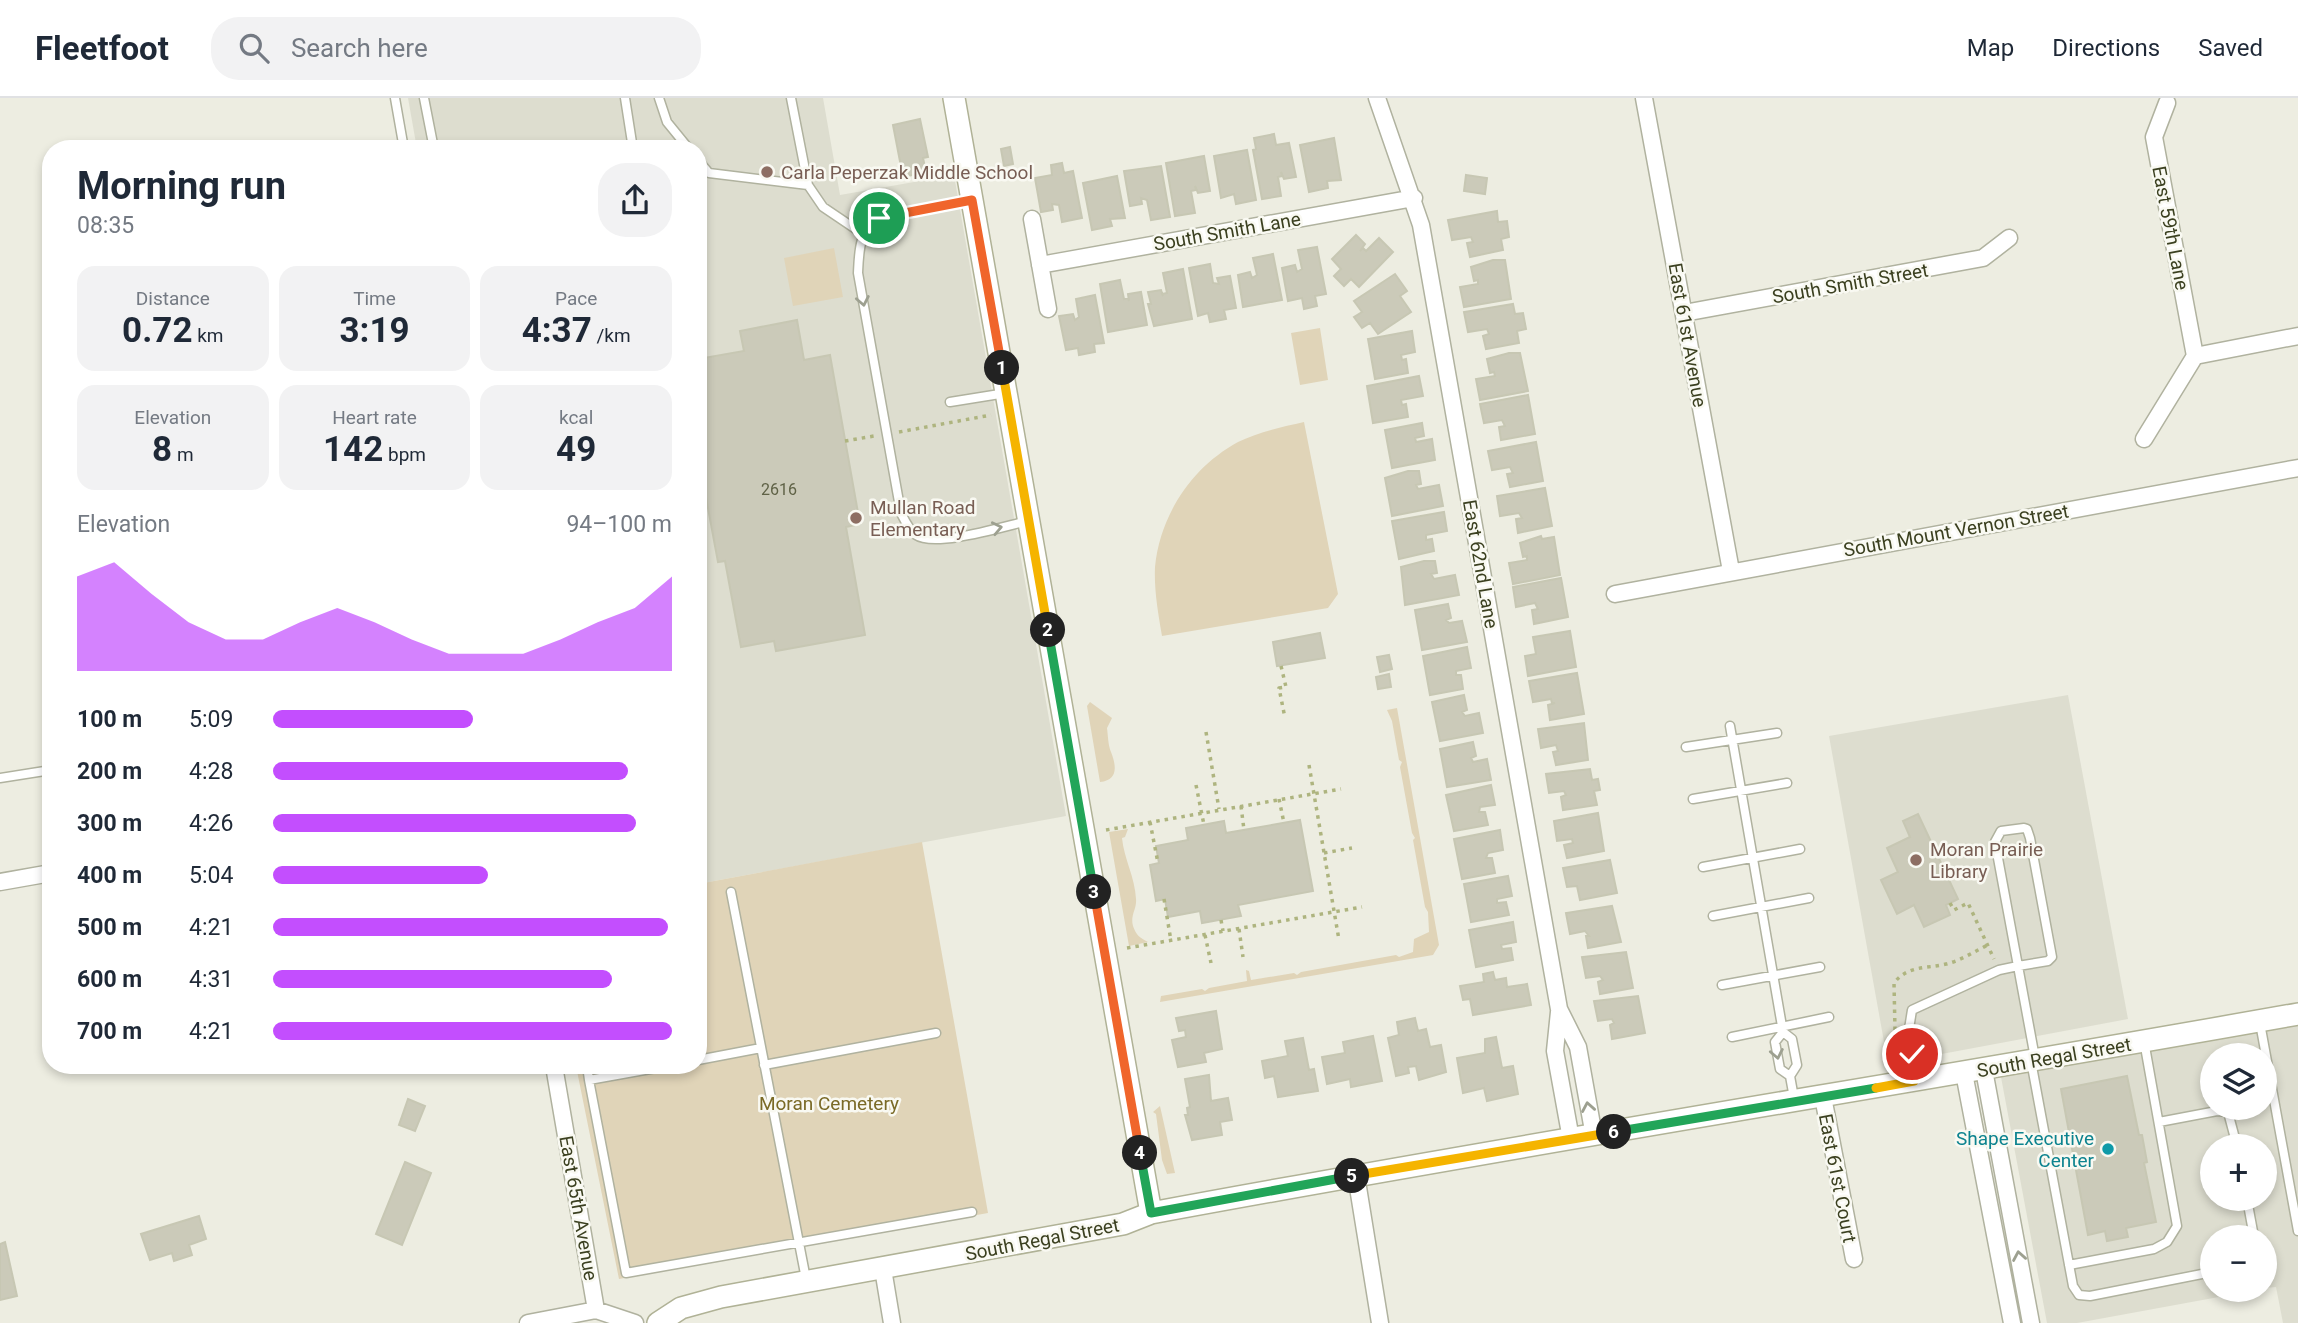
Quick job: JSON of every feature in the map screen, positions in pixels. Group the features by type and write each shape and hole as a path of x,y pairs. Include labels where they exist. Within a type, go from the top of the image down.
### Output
{"street":[{"path":"954,98 1151,1213"},
{"name":"East 62nd Lane","path":"1377,98 1414,198 1421,225 1559,1009 1555,1051 1571,1139"},
{"name":"East 61st Avenue","path":"1644,98 1731,571"},
{"name":"East 59th Lane","path":"2167,103 2154,137 2195,356"},
{"name":"South Smith Lane","path":"1040,265 1414,198"},
{"path":"1032,219 1048,309"},
{"name":"South Smith Street","path":"1684,313 1983,258 2009,238"},
{"path":"2144,439 2195,356 2298,336"},
{"name":"South Mount Vernon Street","path":"1615,594 2298,468"},
{"path":"0,882 42,875"},
{"name":"East 62nd Lane","path":"1559,1009 1578,1047 1594,1136"},
{"name":"South Regal Street","path":"658,1323 681,1308 721,1297 1123,1224 1151,1213 1356,1175 2298,1014"},
{"path":"1974,1071 2012,1323"},
{"path":"1974,1071 2031,1323"},
{"name":"East 65th Avenue","path":"555,1074 596,1310"},
{"name":"East 61st Court","path":"1823,1097 1854,1259"},
{"path":"1356,1175 1380,1323"},
{"path":"883,1269 892,1323"},
{"path":"528,1323 596,1310 635,1323"}],"lane":[{"path":"395,98 402,140"},
{"path":"424,98 432,140"},
{"path":"625,98 632,140"},
{"path":"659,98 667,122 682,140"},
{"path":"791,98 808,185 823,207 863,234"},
{"path":"707,171 808,185"},
{"path":"972,200 879,218 868,225 863,234 858,273 901,513 909,528 918,536 929,540 1028,522"},
{"path":"950,402 1006,393"},
{"path":"1730,726 1782,1029 1792,1039 1797,1065 1790,1076 1794,1101"},
{"path":"1686,747 1777,733"},
{"path":"0,778 42,771"},
{"path":"1693,799 1787,783"},
{"path":"1914,1081 1909,1029 1912,1010 1998,970 2018,966 2048,961 2052,957 2030,838 2024,828 2001,831 1995,842 2018,966 2073,1286 2079,1295 2090,1296 2200,1274"},
{"path":"1703,867 1800,849"},
{"path":"731,892 806,1282"},
{"path":"1713,916 1809,898"},
{"path":"1723,985 1820,967"},
{"path":"1732,1037 1782,1029 1829,1017"},
{"path":"2259,1021 2298,1231"},
{"path":"1782,1029 1775,1042 1780,1069 1790,1076"},
{"path":"764,1065 936,1033"},
{"path":"2069,1265 2154,1249 2167,1242 2177,1226 2177,1212 2144,1041"},
{"path":"707,1058 761,1048"},
{"path":"588,1074 625,1273 972,1212"},
{"path":"589,1080 622,1074"},
{"path":"2160,1122 2217,1111 2228,1112 2234,1134"}],"path":[{"path":"845,442 993,415"},
{"path":"1281,666 1286,687 1279,688 1285,718"},
{"path":"1206,732 1219,810"},
{"path":"1309,765 1339,940"},
{"path":"1196,785 1205,825"},
{"path":"1105,830 1341,789"},
{"path":"1279,799 1283,823"},
{"path":"1241,806 1244,830"},
{"path":"1150,822 1158,863"},
{"path":"1324,853 1352,848"},
{"path":"1164,899 1171,941"},
{"path":"1950,903 1954,910 1968,903 1994,959"},
{"path":"1127,948 1362,907"},
{"path":"1222,920 1223,932"},
{"path":"1238,929 1243,957"},
{"path":"1205,934 1210,963"},
{"path":"1896,1033 1894,983 1900,976 1930,965 1947,964 1988,944"}],"shaded area":[{"name":"Mullan Road Elementary","path":"408,98 823,98 840,195 954,175 1066,816 707,882 707,140 415,140"},
{"path":"2068,695 2128,1019 1888,1064 1829,736"},
{"path":"2298,1025 2298,1323 2283,1323 2277,1292 2277,1225 2200,1225 2200,1300 2077,1323 2047,1323 2001,1077"}],"green space":[{"path":"834,248 843,297 793,306 784,258"},
{"path":"1320,328 1328,380 1300,385 1291,333"},
{"path":"1304,422 1338,594 1328,608 1162,636 1155,567 1164,529 1181,494 1206,465 1238,442"},
{"path":"1090,702 1112,718 1107,728 1114,771 1110,778 1100,782 1087,706"},
{"path":"1397,708 1439,945 1433,955 1160,1002 1161,996 1202,989 1205,991 1247,981 1246,970 1249,971 1251,980 1294,973 1297,975 1301,972 1396,955 1399,957 1413,952 1414,939 1429,932 1428,912 1400,767 1402,762 1399,760 1392,721 1387,710"},
{"path":"1128,829 1122,838 1135,891 1133,926 1135,932 1148,942 1129,946 1109,832"},
{"name":"Moran Cemetery","path":"922,842 988,1213 619,1279 578,1074 707,1074 707,882"},
{"path":"1160,1106 1175,1173 1167,1174 1162,1160 1156,1114 1153,1112"}],"building":[{"path":"920,119 928,157 923,158 926,172 903,177 893,125"},
{"path":"1274,134 1276,145 1289,143 1296,177 1284,179 1281,172 1282,176 1278,177 1281,196 1262,199 1253,150 1256,149 1254,138"},
{"path":"1334,138 1341,180 1327,181 1328,188 1309,192 1300,145"},
{"path":"1010,147 1013,164 1004,166 1001,149"},
{"path":"1247,150 1256,200 1236,204 1234,194 1221,198 1214,156"},
{"path":"1204,156 1210,191 1198,193 1195,186 1196,190 1191,191 1195,213 1175,216 1166,163"},
{"path":"1062,163 1064,173 1073,171 1082,218 1062,222 1059,205 1052,204 1053,210 1041,212 1035,178 1052,175 1051,165"},
{"path":"1161,166 1170,217 1151,220 1147,200 1141,198 1142,204 1130,206 1124,171"},
{"path":"1466,175 1487,178 1485,194 1464,191"},
{"path":"1117,176 1125,218 1110,219 1112,226 1092,230 1083,183"},
{"path":"1497,211 1498,222 1507,221 1509,237 1501,239 1503,250 1470,257 1467,243 1473,242 1471,237 1452,240 1448,220"},
{"path":"1356,235 1365,244 1360,251 1363,248 1366,251 1379,238 1393,252 1359,287 1351,279 1344,286 1334,276 1341,269 1332,259"},
{"path":"1317,247 1326,294 1315,296 1317,306 1304,309 1302,298 1288,301 1282,268 1295,265 1297,272 1302,269 1298,250"},
{"path":"1273,254 1282,300 1243,307 1238,275 1250,272 1252,278 1257,275 1253,258"},
{"path":"1493,260 1505,260 1511,299 1464,307 1460,287 1478,284 1478,280 1474,281 1471,267"},
{"path":"1210,264 1213,283 1219,284 1217,278 1230,276 1236,308 1224,310 1226,319 1210,322 1208,313 1198,316 1189,268"},
{"path":"1183,269 1192,319 1154,326 1148,292 1161,290 1162,294 1167,293 1163,273"},
{"path":"1395,274 1407,291 1400,296 1411,312 1378,334 1370,323 1362,328 1354,317 1362,312 1354,301"},
{"path":"1120,280 1124,299 1128,298 1129,301 1128,294 1141,292 1147,325 1108,332 1100,284"},
{"path":"1095,295 1104,343 1094,344 1095,352 1079,355 1078,348 1066,350 1059,316 1073,314 1075,320 1079,317 1076,299"},
{"path":"1513,304 1515,314 1523,313 1526,329 1517,331 1519,343 1486,349 1483,336 1489,334 1487,329 1468,332 1464,312"},
{"path":"797,320 804,360 830,355 860,524 846,527 865,635 776,651 774,641 741,647 725,561 718,562 707,503 707,357 744,351 740,331"},
{"path":"1412,331 1415,352 1401,355 1402,360 1406,359 1408,373 1375,379 1368,339"},
{"path":"1520,353 1528,391 1480,400 1476,379 1495,376 1494,372 1490,373 1487,359"},
{"path":"1419,376 1423,396 1401,400 1402,405 1406,404 1408,417 1373,423 1367,386"},
{"path":"1528,395 1535,434 1501,440 1499,427 1505,426 1502,420 1484,423 1480,404"},
{"path":"1422,423 1424,436 1415,438 1416,442 1432,439 1435,460 1392,468 1385,430"},
{"path":"1536,442 1543,481 1510,487 1507,474 1513,473 1510,467 1492,470 1488,451"},
{"path":"1408,471 1419,471 1421,484 1416,485 1418,489 1439,485 1443,506 1392,516 1385,478"},
{"path":"1545,488 1552,526 1518,533 1516,519 1522,518 1519,513 1500,516 1497,496"},
{"path":"1444,512 1447,531 1426,535 1426,540 1432,539 1434,551 1399,559 1392,521"},
{"path":"1541,536 1542,539 1554,537 1560,575 1513,584 1509,563 1527,560 1527,556 1523,557 1520,543"},
{"path":"1435,561 1437,573 1431,574 1434,579 1455,575 1459,595 1405,605 1401,567"},
{"path":"1561,578 1568,617 1534,624 1532,610 1538,609 1535,603 1516,607 1513,587"},
{"path":"1448,604 1451,618 1446,620 1449,623 1462,621 1467,642 1422,650 1415,610"},
{"path":"1570,631 1576,667 1528,676 1525,656 1536,654 1533,637"},
{"path":"1320,633 1325,658 1277,666 1273,642"},
{"path":"1467,647 1471,668 1456,671 1456,675 1461,675 1463,689 1430,695 1423,656"},
{"path":"1389,655 1392,669 1380,672 1377,657"},
{"path":"1577,673 1584,714 1550,720 1548,705 1555,703 1552,703 1551,699 1533,702 1529,681"},
{"path":"1389,674 1391,687 1378,689 1376,677"},
{"path":"1464,695 1467,710 1462,712 1465,716 1479,713 1483,733 1440,741 1432,702"},
{"path":"1584,723 1588,760 1556,765 1553,752 1558,751 1556,745 1541,748 1538,729"},
{"path":"1473,742 1476,756 1471,758 1473,762 1487,759 1491,780 1447,787 1440,749"},
{"path":"1590,769 1592,780 1598,779 1600,790 1594,791 1597,805 1563,810 1561,797 1566,795 1564,791 1549,793 1546,774"},
{"path":"1491,785 1495,805 1480,807 1479,812 1485,812 1488,825 1454,831 1446,795"},
{"path":"1598,813 1604,851 1567,858 1564,845 1573,843 1572,839 1557,841 1554,821"},
{"name":"Moran Prairie Library","path":"1918,814 1958,899 1946,905 1950,915 1924,927 1914,905 1897,914 1881,880 1898,872 1887,848 1910,837 1903,821"},
{"path":"1300,820 1313,891 1238,905 1241,916 1202,923 1200,911 1168,917 1165,899 1156,901 1150,865 1159,863 1156,846 1188,840 1186,828 1224,821 1226,833"},
{"path":"1500,830 1503,850 1488,853 1486,858 1492,858 1495,873 1462,879 1454,839"},
{"path":"1610,860 1617,893 1580,900 1577,886 1567,887 1563,868"},
{"path":"1508,876 1512,896 1497,899 1497,903 1506,902 1509,915 1471,922 1464,884"},
{"path":"1612,906 1621,942 1588,948 1586,936 1589,936 1585,931 1570,934 1566,913"},
{"path":"1513,922 1516,942 1501,945 1502,949 1511,948 1513,960 1476,967 1469,930"},
{"path":"1626,952 1633,988 1600,994 1598,982 1603,980 1600,976 1586,978 1582,957"},
{"path":"1493,972 1495,980 1506,978 1507,987 1527,984 1531,1005 1473,1015 1470,999 1463,1000 1460,986 1484,982 1483,974"},
{"path":"1638,996 1645,1033 1612,1039 1610,1025 1614,1023 1612,1019 1598,1021 1594,1001"},
{"path":"1216,1011 1222,1049 1204,1053 1206,1062 1178,1067 1172,1040 1186,1037 1185,1030 1179,1031 1176,1018"},
{"path":"1415,1018 1418,1031 1426,1029 1430,1047 1441,1045 1446,1072 1419,1080 1416,1066 1408,1067 1409,1073 1396,1076 1388,1038 1399,1035 1397,1022"},
{"path":"1373,1036 1382,1081 1351,1087 1350,1079 1327,1084 1322,1057 1345,1053 1343,1042"},
{"path":"1496,1037 1502,1068 1513,1066 1518,1094 1487,1101 1484,1088 1463,1093 1457,1058 1485,1053 1485,1039"},
{"path":"1303,1038 1309,1070 1314,1069 1318,1091 1278,1097 1274,1076 1265,1078 1262,1061 1288,1056 1285,1041"},
{"path":"1209,1075 1211,1101 1228,1098 1232,1120 1220,1122 1222,1135 1192,1140 1185,1115 1188,1115 1187,1108 1190,1107 1185,1079"},
{"name":"Shape Executive Center","path":"2127,1076 2139,1135 2142,1135 2147,1162 2144,1163 2156,1222 2126,1228 2128,1237 2107,1241 2105,1231 2088,1235 2061,1089"},
{"path":"408,1099 425,1106 415,1131 399,1125"},
{"path":"405,1162 431,1173 402,1245 376,1234"},
{"path":"199,1216 206,1239 189,1245 192,1255 174,1261 172,1253 150,1260 141,1234"},
{"path":"5,1242 17,1296 0,1300 0,1244"}],"place":[{"name":"Carla Peperzak Middle School","path":"767,172"},
{"name":"Mullan Road Elementary","path":"856,518"},
{"name":"Moran Prairie Library","path":"1916,860"},
{"name":"Shape Executive Center","path":"2108,1149"}],"route":[{"path":"879,218 972,200 1151,1213 1356,1175 1914,1081 1912,1054"}]}
